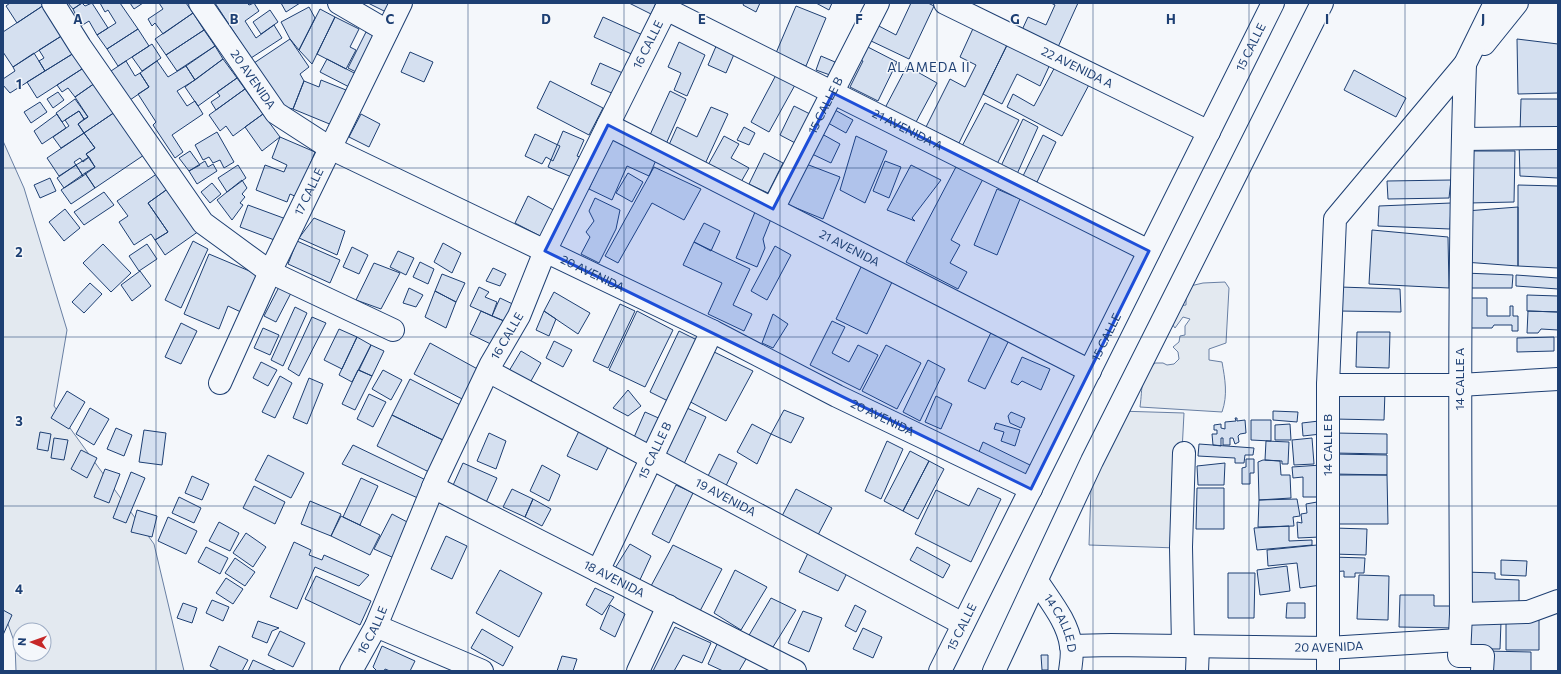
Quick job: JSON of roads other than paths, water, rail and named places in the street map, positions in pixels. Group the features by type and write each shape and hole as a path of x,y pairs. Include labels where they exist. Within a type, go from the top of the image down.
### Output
{"street":[{"path":"53,3 80,46 203,223 270,272 393,330"},
{"name":"20 AVENIDA","path":"200,3 276,113 330,148 712,331 837,396 1031,489"},
{"path":"339,3 387,31"},
{"name":"17 CALLE","path":"220,383 270,272 401,3"},
{"name":"15 CALLE B","path":"773,209 878,3"},
{"name":"15 CALLE","path":"940,671 1273,3"},
{"path":"994,671 1092,462 1322,3"},
{"name":"14 CALLE A","path":"1335,219 1465,64 1495,3"},
{"path":"1465,64 1491,37 1517,3"},
{"name":"21 AVENIDA A","path":"668,6 833,93 1149,251"},
{"name":"16 CALLE","path":"351,671 376,626 433,487 488,371 519,316 545,251 668,6"},
{"name":"22 AVENIDA A","path":"957,6 1209,132"},
{"name":"14 CALLE A","path":"1465,64 1460,385 1461,614 1459,640 1460,656 1483,656 1482,671"},
{"name":"21 AVENIDA","path":"608,125 1090,371"},
{"path":"1463,139 1558,138"},
{"name":"14 CALLE B","path":"1328,671 1328,385 1335,219"},
{"name":"15 CALLE B","path":"598,570 712,331"},
{"name":"19 AVENIDA","path":"488,371 964,624"},
{"path":"1328,385 1460,385 1558,379"},
{"path":"1184,452 1181,547 1190,646 1197,671"},
{"name":"18 AVENIDA","path":"433,487 795,671"},
{"name":"14 CALLE D","path":"1037,581 1059,614 1072,646 1070,671"},
{"path":"1461,614 1528,612 1558,601"},
{"path":"638,671 668,606"},
{"path":"376,626 482,671"},
{"name":"20 AVENIDA","path":"1072,646 1111,644 1328,648 1459,640"}],"district":[{"name":"ALAMEDA II","path":"929,67"}]}
